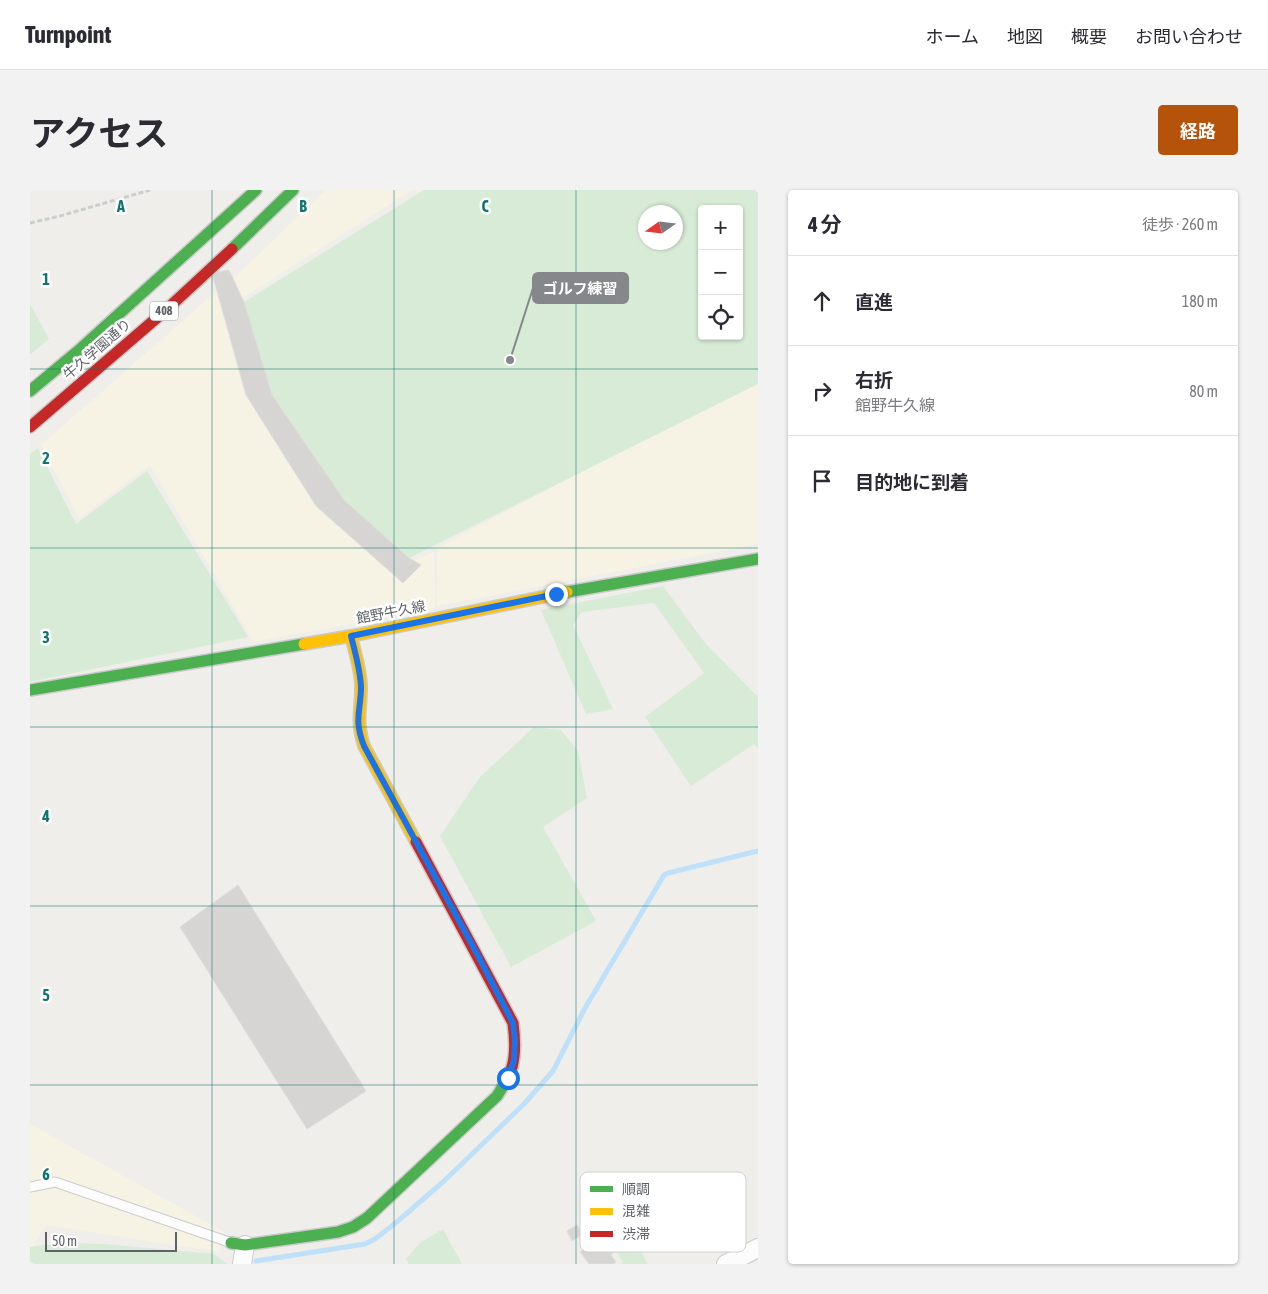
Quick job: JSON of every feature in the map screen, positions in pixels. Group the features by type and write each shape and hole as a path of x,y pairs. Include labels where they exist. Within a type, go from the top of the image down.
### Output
{"main road":[{"name":"牛久学園通り","path":"30,392 256,190"},
{"name":"牛久学園通り","path":"30,427 166,310 293,190"},
{"name":"館野牛久線","path":"30,690 351,636 556,594 758,559"},
{"path":"238,1244 338,1232 353,1227 367,1218 497,1096 508,1078 514,1060 515,1041 513,1023 358,732 357,719 361,688 351,636"}],"street":[{"path":"238,1244 242,1264"},
{"path":"726,1264 758,1248"}],"lane":[{"path":"30,1187 55,1182 238,1244"}],"path":[{"path":"30,223 150,190"}],"shaded area":[{"path":"326,190 412,190 241,299 232,280"},
{"path":"225,284 396,570 434,552 435,608 254,642 150,465 79,518 41,445"},
{"path":"758,379 758,544 437,606 437,548"},
{"path":"30,1124 224,1232 219,1252 46,1225 30,1251"}],"green space":[{"path":"424,190 758,190 758,384 409,558 344,500 272,395 244,302"},
{"path":"30,304 49,339 31,354 30,354"},
{"path":"38,448 76,524 147,471 248,637 30,682 30,454"},
{"path":"663,586 705,643 758,697 758,748 754,744 691,786 645,717 704,673 654,603 582,612 573,625 613,709 586,714 541,610"},
{"path":"534,727 561,730 578,751 587,798 543,827 596,921 511,967 440,836 480,777"},
{"path":"443,1229 462,1264 409,1264 406,1259 421,1242"},
{"path":"58,1243 104,1244 214,1254 227,1264 30,1264 30,1247"},
{"path":"616,1252 641,1252 648,1264 621,1264 623,1262"}],"building":[{"path":"229,270 244,302 272,395 344,500 409,558 421,565 403,583 316,506 246,395 212,273"},
{"path":"238,885 366,1091 307,1129 180,927"},
{"path":"577,1225 580,1230 580,1236 572,1241 567,1231"},
{"path":"580,1252 608,1252 616,1262 613,1264 589,1264"}],"waterway":[{"path":"256,1261 365,1244 375,1239 398,1221 444,1181 524,1104 553,1071 585,1008 664,875 758,851"}],"traffic: fast":[{"path":"30,391 78,351 256,190"},
{"path":"232,249 293,190"},
{"path":"567,592 758,559"},
{"path":"30,690 304,644"},
{"path":"231,1243 245,1245 338,1232 353,1227 367,1218 497,1096 508,1078 512,1067"}],"traffic: slow":[{"path":"304,644 567,592"},
{"path":"351,636 360,674 360,723 364,746 416,842"}],"traffic: jam":[{"path":"30,427 166,310 232,249"},
{"path":"416,842 513,1023 515,1045 512,1067"}],"place":[{"name":"ゴルフ練習","path":"510,360"}],"route":[{"path":"508,1078 514,1060 515,1041 513,1023 358,732 357,719 361,688 351,636 556,594"}]}
